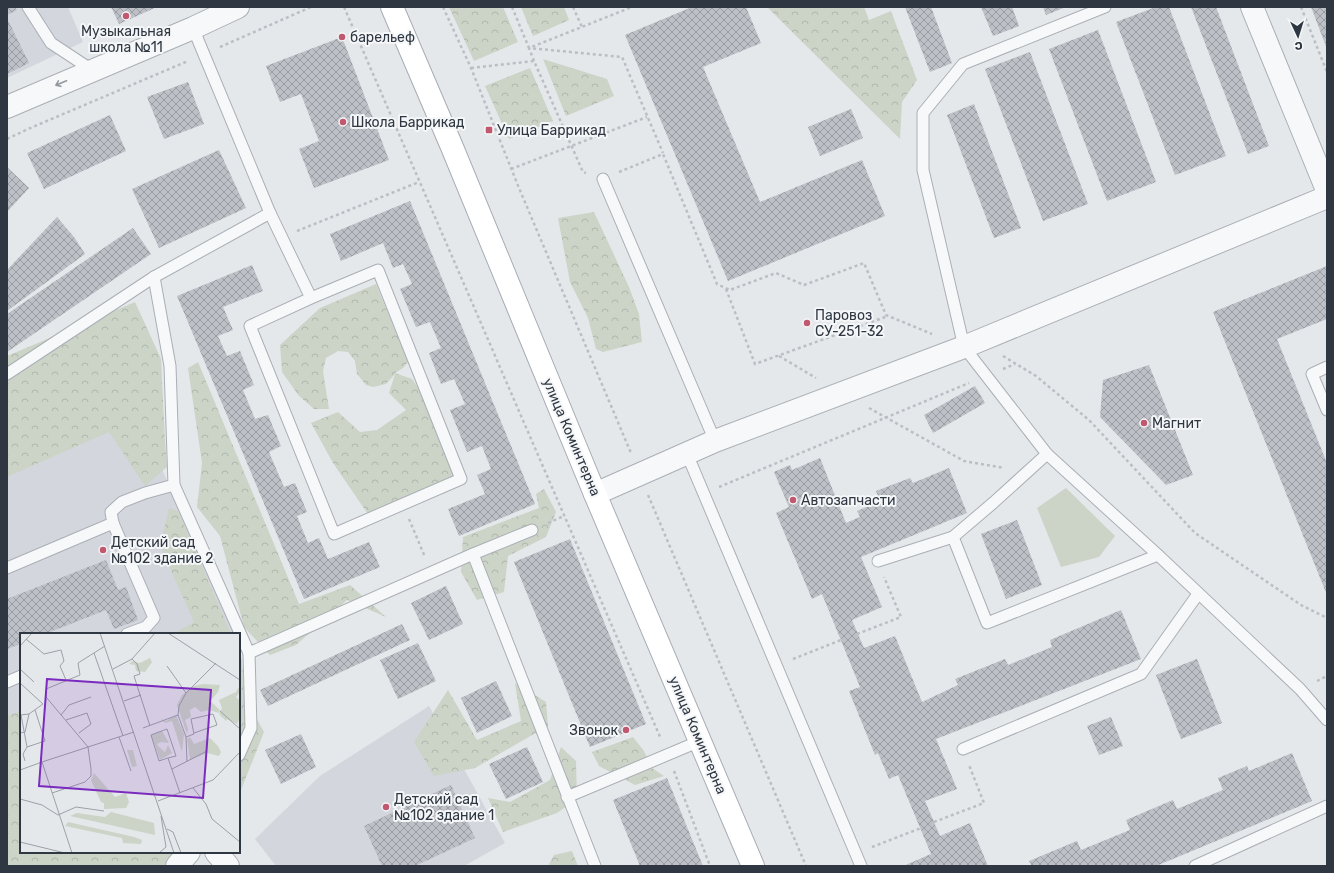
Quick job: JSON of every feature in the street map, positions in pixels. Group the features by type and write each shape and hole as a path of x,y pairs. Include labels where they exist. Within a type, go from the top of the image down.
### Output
{"main road":[{"name":"улица Коминтерна","path":"392,7 452,147 595,494 753,866"}],"street":[{"path":"7,106 193,28 238,7"},
{"path":"1252,7 1327,190"},
{"path":"595,494 715,441 964,347 1327,197"},
{"path":"177,866 188,853"},
{"path":"217,853 228,866"}],"lane":[{"path":"28,7 51,43 92,70"},
{"path":"1105,7 964,64 923,113 923,170 964,347 1046,454 1158,555 1300,689 1327,720"},
{"path":"193,28 270,213 311,298"},
{"path":"603,179 715,441"},
{"path":"7,374 154,277 270,213"},
{"path":"378,270 461,479 334,534 250,326 311,298 378,270"},
{"path":"154,277 170,366 174,485 249,653 250,728 240,752"},
{"path":"1327,367 1312,374 1327,410"},
{"path":"687,454 861,866"},
{"path":"878,562 953,538 1027,473 1046,454"},
{"path":"131,633 146,627 154,618 111,512 122,502 145,493 174,485"},
{"path":"7,568 114,522"},
{"path":"249,653 473,554 532,530"},
{"path":"953,538 987,623 1158,555"},
{"path":"473,554 595,866"},
{"path":"963,750 1141,674 1198,594"},
{"path":"7,682 20,676"},
{"path":"567,797 700,741"},
{"path":"1195,866 1327,806"}],"path":[{"path":"7,139 311,7"},
{"path":"344,7 667,755 710,866"},
{"path":"443,7 471,68 640,475 806,866"},
{"path":"512,7 583,172 603,179 663,154"},
{"path":"573,7 582,27"},
{"path":"529,48 632,7"},
{"path":"1301,7 1327,72"},
{"path":"529,48 622,57 717,284 730,290 776,273 804,285 864,263 886,315 964,347"},
{"path":"471,68 534,61"},
{"path":"512,169 647,117"},
{"path":"281,237 420,182"},
{"path":"726,289 755,364 888,315"},
{"path":"999,354 1036,376 1089,420 1195,533 1301,605 1327,618"},
{"path":"779,356 964,461 1027,473"},
{"path":"718,487 1016,364"},
{"path":"402,504 432,572"},
{"path":"857,634 901,617 878,562"},
{"path":"791,660 841,640"},
{"path":"934,822 984,803 963,750"},
{"path":"870,848 920,828"}],"shaded area":[{"path":"7,7 68,7 83,42 7,78"},
{"name":"Детский сад №102 здание 2","path":"129,398 238,633 20,633 20,744 7,735 7,465"},
{"name":"Детский сад №102 здание 1","path":"429,706 505,843 464,866 276,866 255,839 320,776"}],"green space":[{"path":"449,7 503,7 518,42 474,61"},
{"path":"521,7 564,7 569,20 533,36"},
{"path":"767,7 864,7 869,20 891,11 917,80 902,102 900,139"},
{"path":"543,59 607,79 614,96 566,116"},
{"path":"530,68 553,121 509,139 485,86"},
{"path":"594,212 629,287 639,314 642,342 603,352 596,349 588,318 570,282 558,218"},
{"path":"376,284 408,362 403,368 395,373 412,379 425,397 464,482 372,520 333,463 311,423 338,412 360,432 377,430 406,410 389,393 395,374 386,384 373,387 366,385 357,374 355,361 348,352 338,351 326,358 323,371 329,409 314,409 299,396 282,372 280,345 320,308"},
{"path":"135,302 161,359 167,467 145,486 109,432 7,477 7,356"},
{"path":"198,362 299,604 350,585 386,617 347,600 296,645 270,655 244,627 220,536 197,507 202,463 188,368"},
{"path":"1066,488 1115,536 1099,557 1061,567 1037,508"},
{"path":"544,489 556,512 546,537 508,556 504,592 477,600 461,572 463,537 539,508 536,494"},
{"path":"169,508 178,511 231,633 175,633 194,622 160,546"},
{"path":"240,655 242,660 244,695 264,732 240,792"},
{"path":"515,683 546,702 548,726 475,768 434,776 414,742 448,690 477,740 521,721"},
{"path":"20,711 20,853 178,853 166,866 7,866 7,716"},
{"path":"633,737 644,751 652,768 664,776 635,785 599,766 592,752"},
{"path":"561,747 576,761 577,799 557,813 503,832 488,798 510,802 550,780"},
{"path":"572,851 578,866 548,866 554,855"}],"building":[{"path":"7,7 15,7 17,10 7,15"},
{"name":"Музыкальная школа №11","path":"111,7 157,7 119,24"},
{"path":"692,7 746,7 761,43 703,67 760,202 862,160 885,216 728,281 625,35"},
{"path":"905,7 931,7 952,63 930,72"},
{"path":"981,7 1012,7 1019,26 993,36"},
{"path":"1043,7 1066,7 1046,15"},
{"path":"1156,7 1169,7 1226,156 1175,175 1116,22"},
{"path":"1191,7 1216,7 1269,146 1248,154"},
{"path":"1311,7 1327,7 1327,49"},
{"path":"7,18 29,63 7,74"},
{"path":"1098,30 1156,182 1107,201 1049,49"},
{"name":"Школа Баррикад","path":"342,37 389,160 314,188 299,149 319,141 301,94 280,102 266,66"},
{"path":"1030,52 1088,204 1043,221 985,69"},
{"path":"188,82 204,124 164,139 147,97"},
{"path":"974,104 1021,228 994,238 947,115"},
{"path":"851,109 863,138 820,156 808,127"},
{"path":"110,115 126,151 44,189 27,153"},
{"path":"219,150 246,208 159,248 132,189"},
{"path":"7,167 29,188 7,212"},
{"path":"410,201 535,504 459,536 448,509 485,494 477,475 491,469 482,446 467,452 450,410 465,404 454,379 441,384 429,353 441,348 430,322 416,327 400,289 412,284 403,264 393,268 383,243 341,261 330,234"},
{"path":"57,217 74,237 85,254 7,311 7,270"},
{"path":"133,228 151,254 7,352 7,314"},
{"path":"252,265 263,291 223,307 233,330 218,336 227,356 240,351 254,385 243,390 255,419 268,415 281,446 269,452 284,487 295,483 307,512 297,516 308,543 319,538 328,559 369,542 380,567 304,599 177,296"},
{"path":"1327,266 1327,319 1277,339 1327,463 1327,595 1213,312"},
{"path":"1149,365 1193,475 1166,485 1100,417 1103,380"},
{"path":"975,386 985,403 933,433 924,415"},
{"path":"820,458 846,523 860,517 857,511 880,501 876,491 910,478 913,483 949,468 967,513 861,557 882,607 852,620 864,648 895,636 922,702 958,685 955,679 1005,659 1008,665 1052,647 1050,640 1121,610 1141,659 936,739 957,789 925,801 940,836 970,823 988,866 903,866 931,854 898,775 889,779 878,753 875,755 849,691 860,687 822,594 812,599 776,513 789,507 774,472 790,465 792,470"},
{"path":"1017,520 1042,585 1006,599 981,534"},
{"path":"570,539 646,724 590,747 514,562"},
{"path":"106,560 118,590 126,587 138,620 114,629 106,610 48,633 20,633 20,644 7,649 7,599"},
{"path":"446,586 463,624 429,640 411,603"},
{"path":"402,624 410,640 268,706 260,690"},
{"path":"418,643 436,681 398,699 380,660"},
{"path":"1197,659 1222,723 1181,739 1156,675"},
{"path":"496,681 512,716 477,733 461,698"},
{"path":"1111,717 1123,746 1099,755 1087,726"},
{"path":"301,734 316,767 281,784 265,750"},
{"path":"527,747 543,782 506,799 489,764"},
{"path":"1292,753 1312,801 1156,866 1032,866 1029,861 1077,841 1081,850 1130,830 1126,820 1173,800 1177,809 1223,790 1218,778 1247,766 1249,771"},
{"path":"667,778 703,866 640,866 613,800"},
{"path":"451,785 475,838 415,866 382,866 364,826"}],"place":[{"name":"Музыкальная школа №11","path":"126,16"},
{"name":"барельеф","path":"342,37"},
{"name":"Школа Баррикад","path":"343,122"},
{"name":"Улица Баррикад","path":"489,130"},
{"name":"Паровоз СУ-251-32","path":"807,323"},
{"name":"Магнит","path":"1144,423"},
{"name":"Автозапчасти","path":"793,500"},
{"name":"Детский сад №102 здание 2","path":"103,550"},
{"name":"Звонок","path":"626,730"},
{"name":"Детский сад №102 здание 1","path":"386,807"}]}
